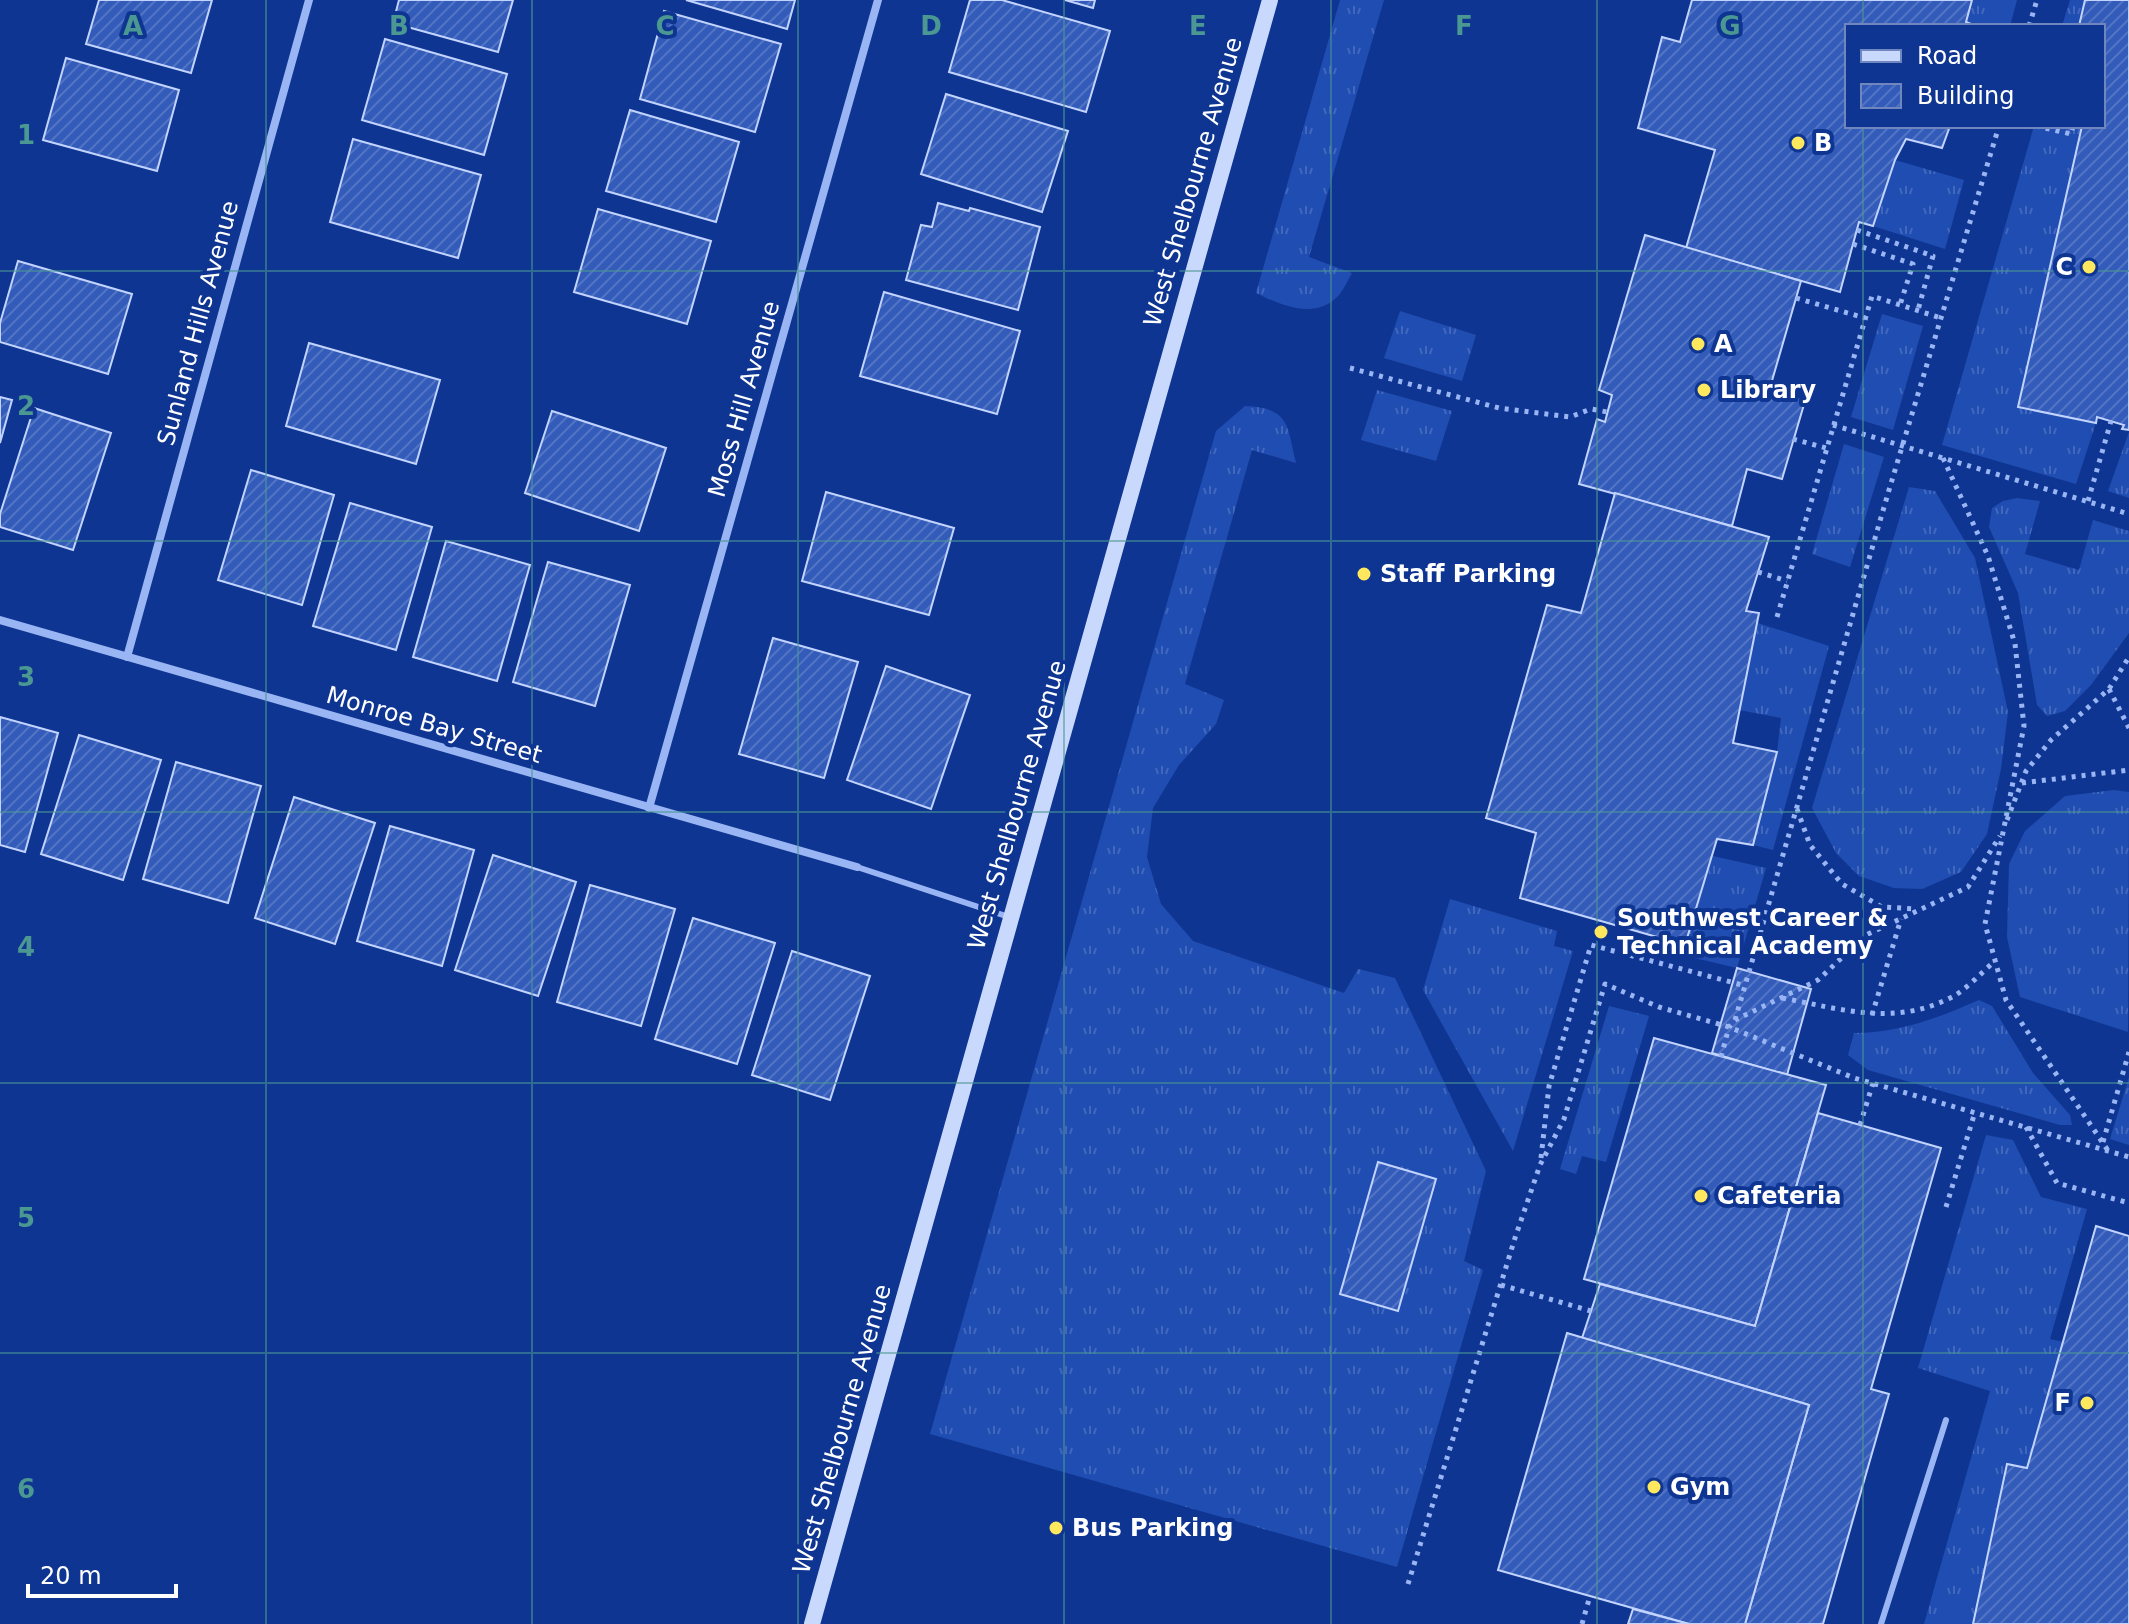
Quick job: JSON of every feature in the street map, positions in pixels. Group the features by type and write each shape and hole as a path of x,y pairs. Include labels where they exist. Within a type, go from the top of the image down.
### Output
{"street":[{"name":"Sunland Hills Avenue","path":"127,657 309,0"},
{"name":"Moss Hill Avenue","path":"649,808 878,0"},
{"name":"West Shelbourne Avenue","path":"812,1624 1270,0"},
{"name":"Monroe Bay Street","path":"0,620 857,867"}],"lane":[{"path":"857,867 1011,917"},
{"path":"1881,1624 1946,1420"}],"path":[{"path":"2030,24 2037,0"},
{"path":"1721,1057 1729,1027 1735,1020 1746,986 1998,128"},
{"path":"2045,128 2071,134 2072,128"},
{"path":"1857,230 1933,256 1918,310"},
{"path":"1853,244 1913,264 1900,305"},
{"path":"1777,617 1872,296 1941,318"},
{"path":"1796,298 1865,318"},
{"path":"1350,368 1499,408 1570,417 1591,409 1607,412"},
{"path":"2088,501 2111,421"},
{"path":"1833,425 2129,514"},
{"path":"1793,439 1826,448"},
{"path":"1943,458 1988,556 2015,644 2024,726 1985,924 2006,1000 2110,1152"},
{"path":"1758,572 1787,581"},
{"path":"1735,1020 1818,980 1866,935 1968,887 2002,833 2026,771 2051,740 2109,689 2129,657"},
{"path":"2109,689 2129,728"},
{"path":"2022,783 2129,770"},
{"path":"1797,809 1810,845 1842,884 1882,907 1918,909"},
{"path":"1872,1015 1901,918"},
{"path":"1540,1165 1549,1086 1591,945 1746,986"},
{"path":"1781,998 1872,1015 1910,1013 1954,996 1995,961"},
{"path":"1408,1584 1540,1165 1564,1119 1605,984 1659,1007 1729,1027 1873,1083 2129,1157"},
{"path":"2103,1142 2129,1052"},
{"path":"1860,1125 1873,1083"},
{"path":"1946,1207 1975,1112"},
{"path":"2026,1127 2057,1183 2129,1203"},
{"path":"1501,1285 1591,1311"},
{"path":"1582,1624 1590,1596"}],"green space":[{"path":"1340,0 1384,0 1309,257 1352,273 1341,293 1330,303 1309,309 1298,308 1256,293"},
{"path":"1972,0 2017,0 2011,24 1966,22"},
{"path":"2070,0 2085,0 2079,24 2063,24"},
{"path":"2033,128 2082,128 2018,407 2096,423 2076,484 1942,445"},
{"path":"1895,160 1964,180 1945,249 1873,226"},
{"path":"1400,311 1476,335 1462,381 1384,358"},
{"path":"1882,314 1923,326 1893,430 1851,417"},
{"path":"1377,390 1452,411 1436,461 1361,440"},
{"path":"1245,406 1260,407 1279,415 1288,429 1296,463 1252,450 1185,684 1224,700 1216,724 1179,765 1153,808 1147,857 1161,904 1193,941 1344,993 1358,969 1395,978 1486,1171 1464,1261 1483,1270 1397,1567 930,1434 1216,431"},
{"path":"2129,432 2129,498 2108,491"},
{"path":"1844,444 1884,457 1850,567 1812,554"},
{"path":"1909,487 1935,491 1975,558 2008,712 2001,769 1987,834 1961,872 1922,889 1894,888 1859,876 1836,853 1812,808"},
{"path":"2017,498 2040,501 2025,554 2079,570 2093,520 2129,531 2129,633 2091,685 2065,711 2047,716 2037,705 2018,593 1989,527 1992,508 2003,501"},
{"path":"1758,623 1829,646 1773,850 1753,845 1777,752 1781,718 1739,710"},
{"path":"2114,790 2129,792 2128,1032 2020,997 2007,937 2009,864 2025,831 2065,796"},
{"path":"1713,856 1766,868 1737,968 1682,955"},
{"path":"1450,899 1557,931 1554,946 1573,951 1513,1151 1423,990"},
{"path":"1979,1000 1992,1006 2033,1073 2070,1115 2072,1125 2060,1125 1868,1070 1848,1055 1854,1033 1918,1023"},
{"path":"1609,1006 1649,1016 1606,1162 1582,1156 1576,1174 1560,1169"},
{"path":"2129,1077 2129,1145 2110,1139"},
{"path":"1986,1135 2013,1140 2041,1197 2087,1209 2050,1339 2063,1342 2027,1468 2007,1464 1973,1624 1924,1624 1990,1391 1918,1368"}],"building":[{"path":"99,0 212,0 191,73 86,44"},
{"path":"399,0 513,0 498,52 393,23"},
{"path":"686,0 795,0 787,29"},
{"path":"970,0 1002,0 1110,31 1086,112 949,72"},
{"path":"1065,0 1095,0 1093,8"},
{"name":"B","path":"1692,0 1972,0 1966,22 1971,24 1845,24 1845,128 1949,128 1942,148 1906,139 1895,160 1873,226 1859,222 1840,292 1686,248 1715,150 1638,128 1662,37 1680,42"},
{"name":"C","path":"2085,0 2129,0 2129,430 2122,429 2124,425 2097,417 2096,423 2018,407 2082,128 2105,128 2105,24 2079,24"},
{"path":"664,11 781,44 755,132 640,99"},
{"path":"385,39 507,74 484,155 362,120"},
{"path":"66,58 179,90 157,171 43,140"},
{"path":"946,94 1068,131 1042,212 921,174"},
{"path":"630,110 739,142 716,222 606,191"},
{"path":"353,139 481,175 458,258 330,222"},
{"path":"938,203 969,211 970,208 1040,227 1018,310 906,280 921,225 932,227"},
{"path":"598,209 711,241 687,324 574,292"},
{"name":"A","path":"1645,235 1801,281 1769,391 1805,401 1782,479 1747,469 1732,526 1579,484 1597,419 1605,422 1612,395 1599,390"},
{"path":"18,261 132,294 108,374 0,342 0,323"},
{"path":"884,292 1020,331 997,414 860,376"},
{"path":"309,343 440,380 416,464 286,426"},
{"path":"0,397 12,400 0,443"},
{"path":"34,408 111,433 73,550 0,527 0,514"},
{"path":"552,411 666,448 639,531 525,493"},
{"path":"251,470 334,495 302,605 218,580"},
{"path":"826,492 954,528 929,615 802,581"},
{"path":"1615,493 1769,537 1746,611 1759,613 1733,743 1777,752 1753,845 1717,839 1685,945 1520,898 1536,833 1486,818 1547,605 1581,613"},
{"path":"350,503 432,527 396,650 313,626"},
{"path":"446,541 530,565 497,681 413,657"},
{"path":"548,562 630,585 595,706 513,682"},
{"path":"773,638 858,662 824,778 739,754"},
{"path":"886,666 970,695 931,809 847,780"},
{"path":"0,717 58,733 25,852 0,845"},
{"path":"79,735 161,760 123,880 41,854"},
{"path":"176,762 261,786 228,903 143,879"},
{"path":"294,797 375,823 335,944 255,918"},
{"path":"390,826 474,850 442,966 357,941"},
{"path":"493,855 576,882 538,996 455,970"},
{"path":"590,885 675,909 641,1026 557,1002"},
{"path":"693,918 775,943 737,1064 655,1039"},
{"path":"792,951 870,976 830,1100 752,1075"},
{"path":"1737,968 1811,989 1787,1075 1712,1053"},
{"name":"Cafeteria","path":"1654,1038 1826,1085 1755,1326 1584,1279"},
{"path":"1818,1113 1941,1148 1871,1389 1889,1394 1823,1624 1745,1624 1809,1405 1582,1338 1600,1284 1755,1326"},
{"path":"1378,1162 1436,1179 1398,1311 1340,1294"},
{"name":"F","path":"2096,1226 2129,1236 2129,1624 1973,1624 2007,1464 2027,1468"},
{"name":"Gym","path":"1567,1333 1809,1405 1745,1624 1689,1624 1498,1570"},
{"path":"1633,1609 1689,1624 1628,1624"}],"place":[{"name":"B","path":"1798,143"},
{"name":"C","path":"2089,267"},
{"name":"A","path":"1698,344"},
{"name":"Library","path":"1704,390"},
{"name":"Staff Parking","path":"1364,574"},
{"name":"Southwest Career & Technical Academy","path":"1601,932"},
{"name":"Cafeteria","path":"1701,1196"},
{"name":"F","path":"2087,1403"},
{"name":"Gym","path":"1654,1487"},
{"name":"Bus Parking","path":"1056,1528"}]}
